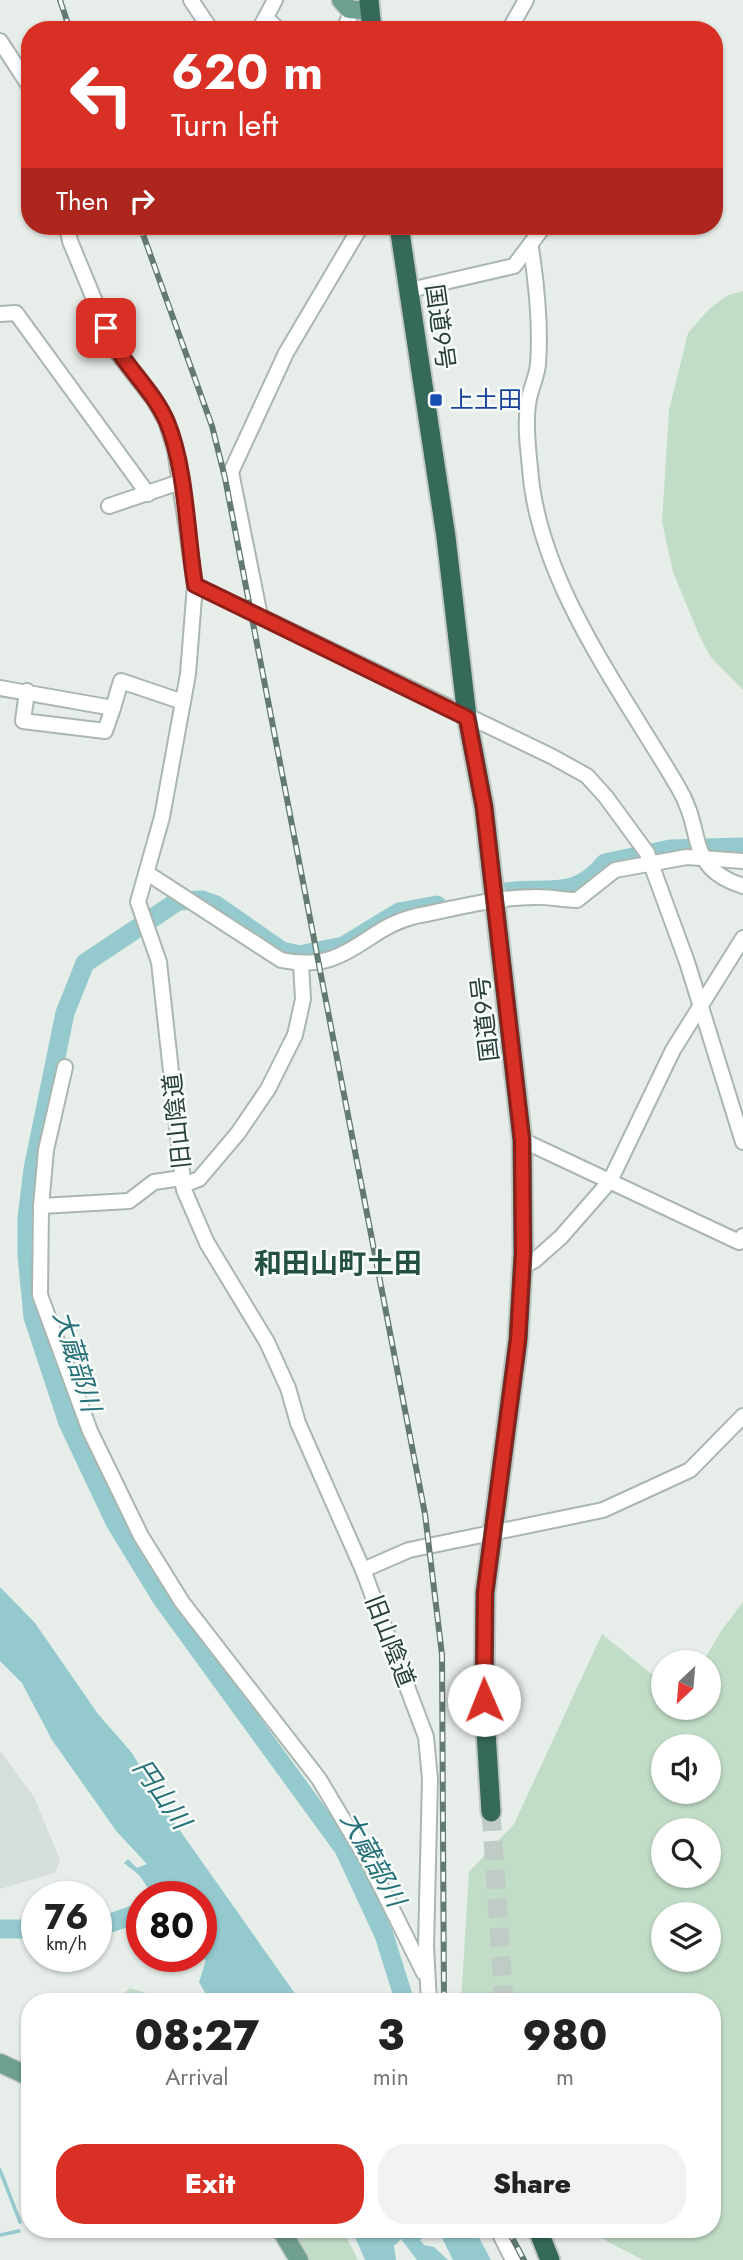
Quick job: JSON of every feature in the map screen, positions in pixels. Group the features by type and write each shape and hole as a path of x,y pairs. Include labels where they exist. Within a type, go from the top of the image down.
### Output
{"highway":[{"name":"国道9号","path":"401,235 446,537 467,718 484,807 522,1140 522,1267 518,1340 491,1534 483,1639 491,1812"},
{"path":"541,2238 550,2260"}],"main road":[{"path":"0,2063 21,2073"},
{"path":"286,2238 299,2260"}],"street":[{"path":"191,0 205,21"},
{"path":"264,21 275,0"},
{"path":"514,21 526,0"},
{"path":"0,41 21,73"},
{"name":"旧山陰道","path":"69,235 115,350 154,400 166,421 175,450 195,585 192,653 162,817 138,902 159,962 183,1182 207,1243 267,1342 288,1388 298,1423 363,1570 426,1737 430,1779 428,1993"},
{"path":"260,616 231,472 286,353 356,235"},
{"path":"410,290 514,267 539,235"},
{"path":"531,248 539,303 539,344 538,368 528,404 528,428 530,472 542,541 563,593 683,795 698,833 702,860 711,871 743,886"},
{"path":"0,314 16,313 148,494"},
{"path":"109,506 180,482"},
{"path":"195,585 587,776 607,797 651,863 701,1007 743,1142"},
{"path":"27,691 23,720 105,731 121,681 183,702"},
{"path":"0,688 113,708"},
{"path":"147,873 281,960 301,964 348,953 382,932 414,917 495,901 534,897 577,900 615,870 687,857 743,861"},
{"path":"522,1267 535,1260 561,1237 610,1181 673,1050 743,938"},
{"path":"41,1206 129,1201 154,1182 199,1179 238,1133 268,1089 295,1035 303,999 301,964"},
{"path":"65,1068 46,1150 41,1206 40,1295 89,1431 141,1536 182,1602 319,1779 369,1863 426,1978"},
{"path":"522,1140 739,1242 743,1236"},
{"path":"363,1570 409,1550 603,1510 690,1470 743,1416"},
{"path":"502,2238 513,2260"}],"shaded area":[{"path":"0,1751 34,1797 60,1860 55,1873 0,1889"}],"green space":[{"path":"743,291 743,690 710,656 699,635 673,572 662,522 669,410 688,333 709,309 728,295"},
{"path":"743,1602 743,2260 643,2260 603,2238 721,2238 721,1993 462,1993 469,1872 514,1824 602,1634 651,1673 651,1720 721,1720 721,1650 710,1650"},
{"path":"130,1988 146,1993 125,1993"},
{"path":"294,2238 347,2238 358,2260 307,2260"}],"water":[{"path":"0,1587 35,1623 98,1714 132,1753 169,1815 216,1881 143,1881 124,1863 128,1859 137,1868 147,1864 117,1832 52,1740 22,1683 0,1661"},
{"path":"217,1883 295,1993 205,1993 199,1982 202,1972 217,1972"},
{"path":"355,2238 422,2238 420,2240 424,2245 434,2247 448,2260 417,2260 401,2239 394,2246 396,2260 365,2260"},
{"path":"442,2238 479,2238 491,2260 453,2260"}],"waterway":[{"name":"大蔵部川","path":"504,892 571,887 594,875 605,863 670,849 743,847"},
{"name":"大蔵部川","path":"402,1993 384,1935 344,1849 162,1599 115,1522 68,1423 33,1317 27,1255 27,1218 33,1169 65,1013 85,963 178,901 202,900 216,905 282,951 299,955 343,946 399,912 437,905"},
{"path":"112,1922 126,1918"},
{"path":"0,1929 21,1929"},
{"path":"0,2170 20,2222"},
{"path":"0,2235 19,2231"}],"tunnel":[{"path":"491,1812 503,1993"}],"railway":[{"path":"60,0 67,21"},
{"path":"143,235 212,426 225,478 425,1514 442,1655 444,1993"},
{"path":"512,2238 524,2260"}],"place":[{"name":"上土田","path":"436,400"}],"district":[{"name":"和田山町土田","path":"338,1263"}],"route":[{"path":"106,328 115,350 154,400 166,421 179,470 195,585 467,718 484,807 513,1041 522,1140 523,1254 518,1340 485,1593 484,1700"}],"water label":[{"name":"円山川","path":"162,1794"}]}
